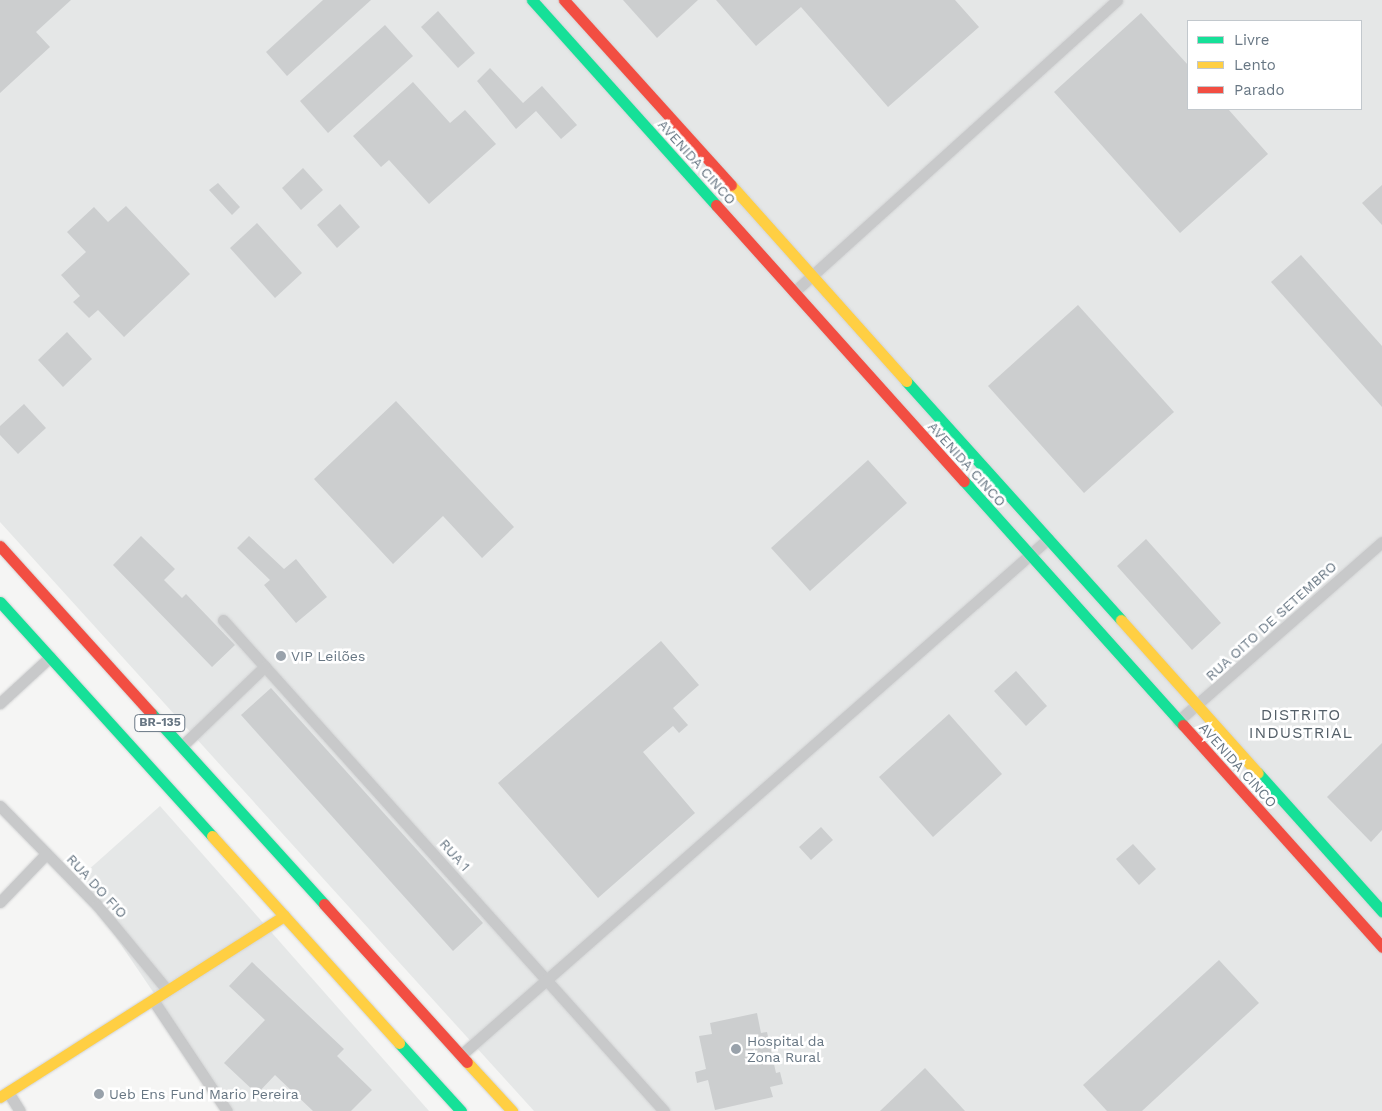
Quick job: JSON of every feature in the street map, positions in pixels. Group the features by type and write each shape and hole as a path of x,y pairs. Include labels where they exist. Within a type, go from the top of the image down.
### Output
{"main road":[{"name":"AVENIDA CINCO","path":"532,0 1029,556 1382,947"},
{"name":"AVENIDA CINCO","path":"564,0 1382,910"},
{"name":"BR-135","path":"0,546 512,1111"},
{"name":"BR-135","path":"0,602 461,1111"},
{"path":"4,1094 284,916"}],"street":[{"path":"794,292 1117,0"},
{"path":"461,1055 1048,539"},
{"name":"RUA OITO DE SETEMBRO","path":"1178,721 1199,705 1382,542"},
{"name":"RUA 1","path":"222,620 664,1111"},
{"path":"0,703 50,657"},
{"path":"182,746 265,666"},
{"name":"RUA DO FIO","path":"0,806 97,906 167,990"},
{"path":"0,902 46,854"},
{"path":"153,1000 227,1111"},
{"path":"4,1094 20,1111"}],"shaded area":[{"path":"0,0 1382,0 1382,1111 534,1111 0,522"},
{"path":"160,806 429,1111 234,1111 77,880"}],"building":[{"path":"0,0 71,0 36,32 50,47 0,93"},
{"path":"323,0 371,0 287,76 266,52"},
{"path":"623,0 698,0 657,38"},
{"path":"716,0 955,0 979,27 888,107 801,7 756,46"},
{"path":"438,11 475,53 458,68 421,27"},
{"path":"1141,13 1187,64 1187,110 1229,110 1268,154 1180,233 1054,92"},
{"path":"385,25 413,56 328,133 300,101"},
{"path":"490,68 523,103 542,86 577,125 561,139 536,111 516,129 477,81"},
{"path":"413,82 450,123 465,110 496,144 429,204 389,160 381,167 353,136"},
{"path":"303,168 323,190 301,210 282,188"},
{"path":"218,183 240,207 232,215 209,190"},
{"path":"1382,185 1382,225 1362,203"},
{"path":"340,204 360,227 337,248 317,225"},
{"path":"126,206 190,274 124,337 98,310 89,318 73,302 80,296 61,275 86,252 67,232 94,207 108,222"},
{"path":"257,223 302,273 275,298 230,248"},
{"path":"1301,255 1382,346 1382,407 1271,282"},
{"path":"1078,305 1174,412 1084,493 988,386"},
{"path":"67,332 92,359 63,387 38,360"},
{"path":"396,401 514,527 482,558 443,516 393,564 314,479"},
{"path":"24,404 46,428 18,454 0,435 0,426"},
{"path":"868,460 907,503 810,591 771,548"},
{"path":"141,536 175,569 164,580 182,598 186,594 235,645 212,667 113,565"},
{"path":"249,536 284,569 296,559 327,597 296,623 264,585 270,580 237,548"},
{"path":"1146,539 1221,623 1192,650 1117,566"},
{"path":"661,641 699,685 673,708 688,725 679,733 673,726 643,752 695,813 598,898 498,783"},
{"path":"1016,671 1047,706 1026,726 994,691"},
{"path":"271,688 483,923 453,951 241,715"},
{"path":"949,714 1002,774 933,837 879,777"},
{"path":"1382,743 1382,830 1371,842 1327,797"},
{"path":"821,827 833,840 811,860 799,847"},
{"path":"1133,844 1156,869 1139,885 1116,859"},
{"path":"1219,960 1259,1003 1142,1111 1107,1111 1083,1085"},
{"path":"252,962 344,1049 337,1056 372,1090 351,1111 313,1111 275,1075 257,1094 224,1063 265,1020 229,986"},
{"name":"Hospital da Zona Rural","path":"757,1013 761,1033 767,1032 776,1073 780,1072 783,1084 770,1087 773,1097 715,1110 708,1080 697,1083 695,1072 706,1069 699,1036 712,1034 710,1023"},
{"path":"925,1068 965,1111 880,1111"}],"traffic: fast":[{"path":"532,0 716,205"},
{"path":"906,381 1121,620"},
{"path":"964,481 1183,725"},
{"path":"0,602 212,836"},
{"path":"151,713 324,904"},
{"path":"1258,773 1382,911"},
{"path":"399,1043 461,1111"}],"traffic: slow":[{"path":"731,185 906,381"},
{"path":"1121,620 1258,773"},
{"path":"212,836 399,1043"},
{"path":"0,1097 284,916"},
{"path":"467,1062 512,1111"}],"traffic: jam":[{"path":"564,0 731,185"},
{"path":"716,205 964,481"},
{"path":"0,546 151,713"},
{"path":"1183,725 1382,947"},
{"path":"324,904 467,1062"}],"place":[{"name":"VIP Leilões","path":"281,656"},
{"name":"Hospital da Zona Rural","path":"736,1049"},
{"name":"Ueb Ens Fund Mario Pereira","path":"99,1094"}],"district":[{"name":"DISTRITO INDUSTRIAL","path":"1301,724"}]}
